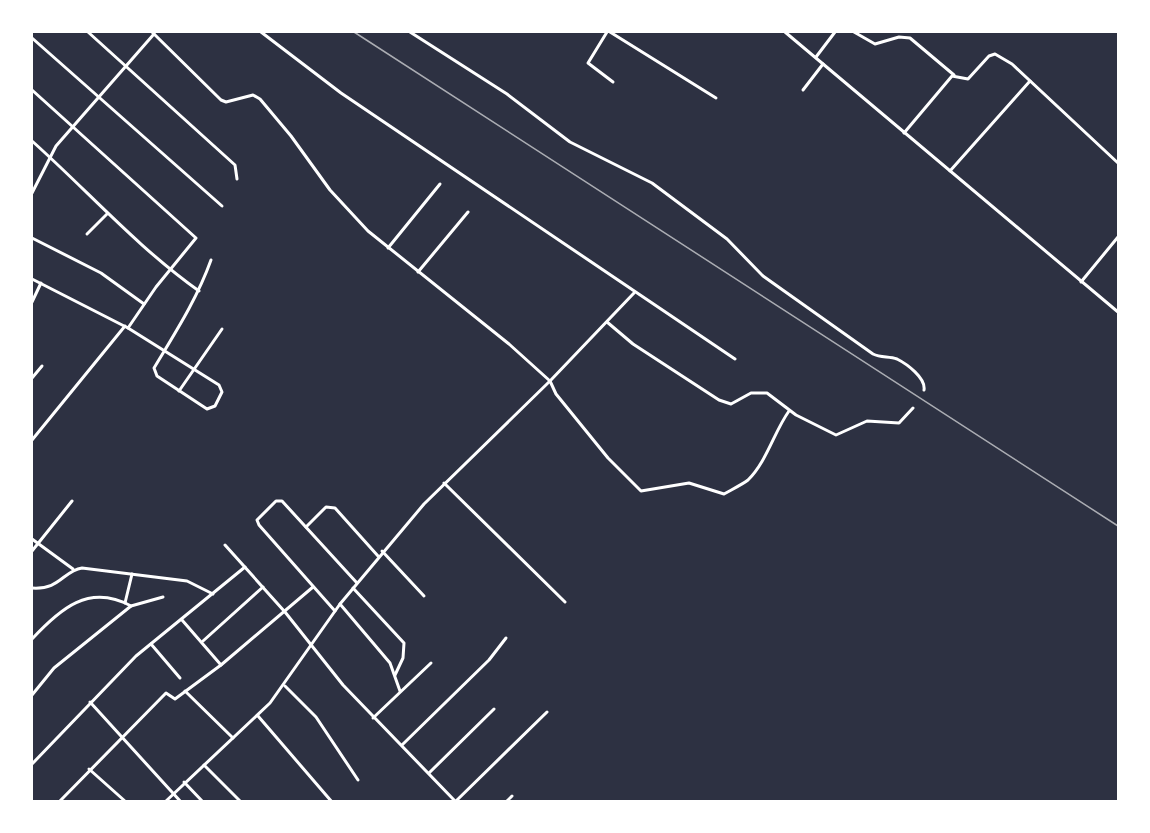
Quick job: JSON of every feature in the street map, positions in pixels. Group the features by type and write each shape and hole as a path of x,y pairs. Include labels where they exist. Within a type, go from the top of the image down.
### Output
{"street":[{"path":"88,32 235,165 237,179"},
{"path":"261,32 341,93 634,293 735,359"},
{"path":"410,32 507,94 570,142 652,183 727,239 763,276 879,357 901,362 920,378 924,390"},
{"path":"613,82 588,63 608,32 716,98"},
{"path":"785,32 1119,312"},
{"path":"816,57 835,32"},
{"path":"854,32 875,44 899,36 910,38 954,75 964,80 968,79 989,56 995,54 1005,58 1119,163"},
{"path":"32,194 49,157 72,126 153,33 221,100 226,102 254,95 260,99 291,136 330,190 368,231 509,344 550,381 556,394 608,458 641,491 689,483 724,494 734,486 747,481 755,471 789,411"},
{"path":"32,40 98,95 222,206"},
{"path":"803,90 823,64"},
{"path":"904,133 954,75"},
{"path":"950,171 1030,81"},
{"path":"32,90 195,236 194,243 170,270 127,327 32,440"},
{"path":"32,141 107,214 170,270 199,291"},
{"path":"387,248 440,184"},
{"path":"418,272 468,212"},
{"path":"87,234 107,214"},
{"path":"1082,282 1119,237"},
{"path":"32,238 101,273 144,304"},
{"path":"32,279 127,327 165,350 221,388 221,396 215,406 207,409 155,373 154,368 165,350 199,291 211,260"},
{"path":"32,302 41,284"},
{"path":"165,801 258,716 285,686 340,604 382,551 444,483 550,381 634,293"},
{"path":"607,322 633,344 719,400 731,404 759,391 767,393 789,411 836,435 867,421 898,423 913,408"},
{"path":"179,391 222,329"},
{"path":"32,378 42,366"},
{"path":"444,483 565,602"},
{"path":"335,611 257,520 280,500 357,583"},
{"path":"32,551 36,543 72,501"},
{"path":"306,527 326,507 335,508 378,556"},
{"path":"32,539 73,569"},
{"path":"225,544 374,718 455,801 547,712"},
{"path":"382,551 424,596"},
{"path":"32,764 90,702 151,644 245,567"},
{"path":"32,588 50,586 62,581 73,569 82,568 188,581 213,594"},
{"path":"125,603 132,574"},
{"path":"203,641 263,587"},
{"path":"59,801 166,693 175,699 221,665 313,587"},
{"path":"353,588 404,643 405,651 395,675"},
{"path":"32,639 50,618 74,603 105,597 131,606"},
{"path":"32,695 54,668 131,606 163,597"},
{"path":"340,604 381,651 395,675 400,691"},
{"path":"182,620 203,641 221,665"},
{"path":"402,745 489,660 506,638"},
{"path":"151,644 180,678"},
{"path":"374,718 431,663"},
{"path":"285,686 316,717 358,780"},
{"path":"185,691 233,738"},
{"path":"90,702 182,801"},
{"path":"429,773 494,709"},
{"path":"258,716 332,801"},
{"path":"204,765 241,801"},
{"path":"89,770 126,801"},
{"path":"184,782 203,801"},
{"path":"506,801 512,796"}],"railway":[{"path":"354,32 1118,526"}]}
